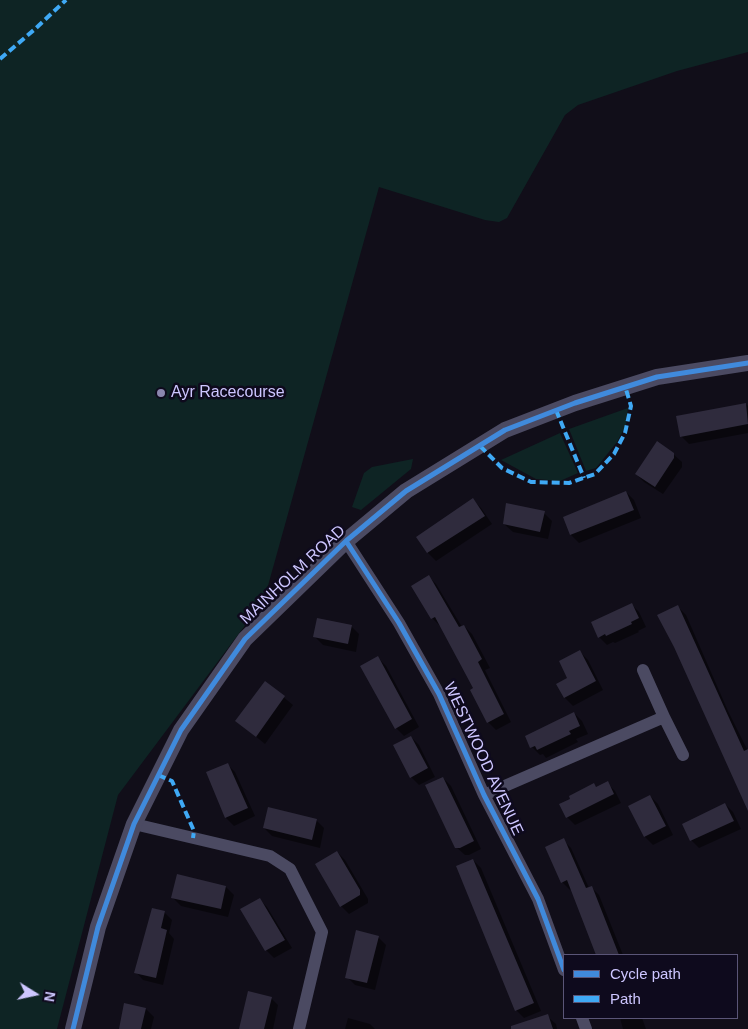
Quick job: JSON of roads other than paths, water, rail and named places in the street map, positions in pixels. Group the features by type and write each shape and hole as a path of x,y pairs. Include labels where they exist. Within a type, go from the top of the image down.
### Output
{"street":[{"name":"MAINHOLM ROAD","path":"74,1029 98,927 134,824 181,730 245,639 346,541 406,491 505,430 575,402 657,377 748,363"},
{"name":"WESTWOOD AVENUE","path":"346,541 399,623 439,694 484,795 538,899 563,967"},
{"path":"644,670 683,755"},
{"name":"WESTWOOD AVENUE","path":"484,795 664,717"},
{"path":"134,824 270,856 290,868 322,932 298,1029"}],"place":[{"name":"Ayr Racecourse","path":"161,393"}]}
